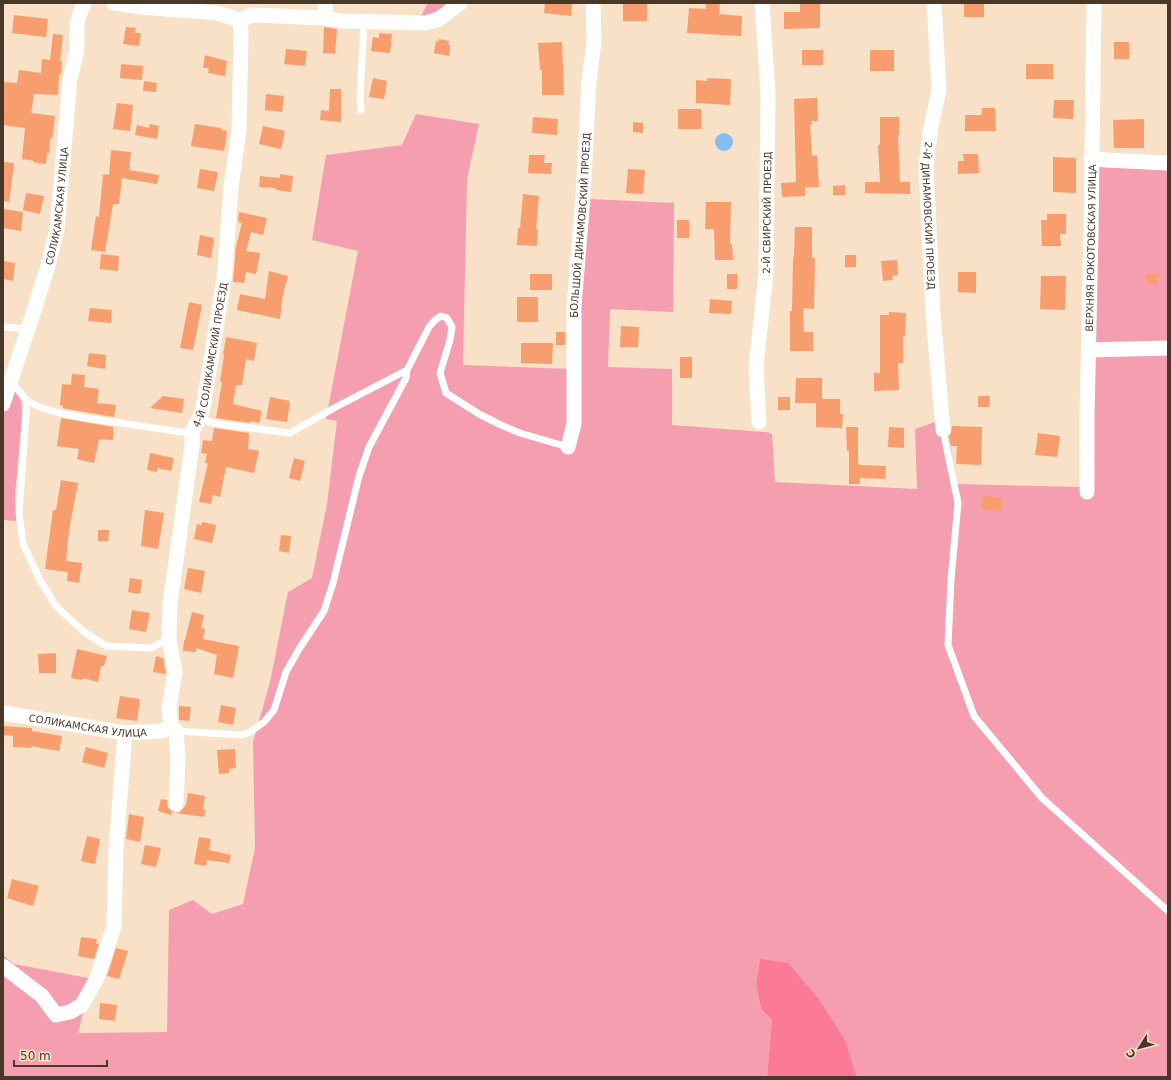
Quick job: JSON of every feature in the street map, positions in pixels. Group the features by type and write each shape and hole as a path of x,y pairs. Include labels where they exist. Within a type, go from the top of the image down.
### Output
{"street":[{"name":"СОЛИКАМСКАЯ УЛИЦА","path":"3,404 48,266 57,229 70,79 77,50 77,22 84,3"},
{"path":"114,3 217,14 240,20 252,15 325,10 341,20 425,23 439,19 460,3"},
{"name":"БОЛЬШОЙ ДИНАМОВСКИЙ ПРОЕЗД","path":"568,447 574,424 574,306 589,82 594,42 593,3"},
{"name":"2-Й СВИРСКИЙ ПРОЕЗД","path":"759,422 756,367 766,273 768,94 762,3"},
{"name":"2-Й ДИНАМОВСКИЙ ПРОЕЗД","path":"934,3 939,90 931,127 926,166 933,314 943,430"},
{"name":"ВЕРХНЯЯ РОКОТОВСКАЯ УЛИЦА","path":"1087,492 1094,3"},
{"name":"4-Й СОЛИКАМСКИЙ ПРОЕЗД","path":"176,804 178,760 174,729 169,708 175,672 169,639 170,603 190,461 192,432 203,408 224,279 231,187 239,130 240,20"},
{"path":"1091,158 1168,163"},
{"path":"1089,350 1168,348"},
{"name":"СОЛИКАМСКАЯ УЛИЦА","path":"3,713 126,734 174,729"},
{"path":"3,966 42,996 56,1015 70,1012 82,1004 96,980 114,927 116,848 126,734"}],"lane":[{"path":"361,110 360,97 364,21"},
{"path":"174,729 241,735 250,732 264,722 274,710 286,672 324,611 333,583 369,447 406,378 407,370 429,327 435,320 441,316 447,318 452,327 450,340 440,373 446,392 479,414 520,433 568,447"},
{"path":"3,327 28,329"},
{"path":"200,417 212,423 290,433 407,370"},
{"path":"10,382 27,401 50,411 82,418 181,432 192,432"},
{"path":"27,401 19,512 23,544 40,580 56,606 83,631 106,646 151,648 169,639"},
{"path":"943,430 958,503 951,579 948,644 974,716 1042,798 1168,911"}],"shaded area":[{"path":"428,3 455,3 419,20"},
{"path":"416,114 479,124 467,178 463,365 572,369 590,199 674,203 673,312 610,309 608,367 672,369 672,425 765,432 772,434 775,482 917,489 915,429 938,421 947,426 957,484 1081,487 1089,157 1168,159 1168,1077 857,1077 845,1040 760,959 756,985 761,1009 772,1020 767,1077 3,1077 3,955 14,964 88,978 86,1001 78,1033 167,1032 169,910 193,900 212,914 243,904 255,848 253,742 270,682 288,592 312,578 327,504 337,421 326,419 358,251 312,240 326,155 402,145"},
{"path":"10,392 16,392 21,401 22,415 15,495 18,521 3,520 3,415"},
{"path":"760,959 788,963 818,998 845,1040 857,1077 767,1077 772,1020 761,1009 756,985"}],"water":[{"path":"724,133 730,136 733,142 730,148 724,151 718,148 715,142 718,136"}],"building":[{"path":"545,3 572,3 571,16 544,13"},
{"path":"623,3 647,3 647,21 623,21"},
{"path":"706,3 720,3 719,14 742,16 741,36 687,33 689,8 706,9"},
{"path":"800,3 820,3 820,28 784,29 784,12 800,12"},
{"path":"964,3 984,3 984,17 964,17"},
{"path":"14,15 48,19 46,37 12,33"},
{"path":"126,27 136,28 135,33 141,33 139,46 123,44"},
{"path":"324,27 337,29 335,54 323,53"},
{"path":"379,33 392,34 390,53 371,51 373,37 379,38"},
{"path":"53,34 63,35 60,61 62,61 61,74 59,74 58,95 34,94 31,113 55,116 52,139 50,138 49,153 47,153 46,164 22,159 25,128 3,125 3,82 17,83 19,70 41,73 42,59 50,60"},
{"path":"439,39 449,41 449,56 434,53 436,41 438,42"},
{"path":"562,42 564,95 542,95 542,70 540,70 538,43"},
{"path":"1114,42 1129,42 1129,59 1114,59"},
{"path":"286,49 307,51 305,66 284,64"},
{"path":"802,50 823,50 823,65 802,65"},
{"path":"870,50 894,50 894,71 870,71"},
{"path":"205,55 227,61 225,76 208,73 209,68 203,68"},
{"path":"121,64 143,66 142,80 120,78"},
{"path":"1026,64 1053,64 1053,79 1026,79"},
{"path":"373,78 387,81 384,99 369,97"},
{"path":"707,78 731,79 730,105 696,103 696,80 707,81"},
{"path":"144,81 157,83 156,92 143,91"},
{"path":"330,89 341,89 341,122 320,120 321,110 329,111"},
{"path":"266,94 284,96 282,112 265,110"},
{"path":"817,98 818,121 811,121 812,125 810,125 812,156 817,155 819,187 805,187 805,196 782,197 781,183 796,182 794,99"},
{"path":"1054,100 1074,100 1073,119 1053,118"},
{"path":"117,103 133,105 130,131 113,129"},
{"path":"982,108 995,108 996,131 965,131 965,115 982,115"},
{"path":"678,109 701,109 701,129 678,129"},
{"path":"533,117 558,119 557,135 532,133"},
{"path":"880,117 899,117 898,135 900,182 910,182 910,194 865,193 865,182 880,182 878,145 880,145"},
{"path":"1144,119 1144,148 1114,148 1113,120"},
{"path":"633,122 643,123 643,133 633,132"},
{"path":"150,124 159,126 157,139 135,135 137,125 149,128"},
{"path":"195,124 221,128 221,130 227,131 224,151 191,146"},
{"path":"263,126 285,131 281,149 259,144"},
{"path":"111,150 131,152 129,170 159,175 157,184 122,178 119,204 113,204 105,252 91,250 96,216 99,217 103,174 109,175"},
{"path":"963,154 978,154 979,173 958,174 958,161 964,161"},
{"path":"529,155 545,155 544,163 552,163 551,174 528,173"},
{"path":"1053,157 1076,158 1076,193 1053,192"},
{"path":"3,162 14,163 9,202 3,201"},
{"path":"200,169 218,172 214,191 197,188"},
{"path":"628,169 645,170 643,194 626,193"},
{"path":"280,174 293,176 291,192 276,190 276,188 259,187 260,176 280,178"},
{"path":"845,185 845,195 833,195 833,186"},
{"path":"26,193 44,196 40,214 23,210"},
{"path":"523,194 539,196 536,229 538,229 537,246 517,245"},
{"path":"706,202 731,202 730,244 732,244 733,260 715,260 714,229 705,229"},
{"path":"4,209 23,212 21,231 3,228"},
{"path":"239,212 267,218 263,235 251,232 246,251 260,253 256,274 246,272 244,283 233,282 236,246 242,223 238,222"},
{"path":"1047,214 1066,214 1066,234 1060,234 1061,246 1042,246 1041,220 1047,220"},
{"path":"677,220 689,220 689,238 677,238"},
{"path":"795,227 812,227 812,258 815,258 814,309 803,308 804,332 813,332 813,351 790,351 790,311 792,311"},
{"path":"200,235 214,238 211,258 197,255"},
{"path":"101,254 119,256 118,271 100,269"},
{"path":"845,255 856,255 856,267 845,267"},
{"path":"897,260 898,275 892,276 893,280 883,281 881,261"},
{"path":"3,261 15,263 13,281 3,279"},
{"path":"269,271 288,276 283,294 280,319 237,310 240,294 265,299"},
{"path":"958,272 976,272 976,293 958,292"},
{"path":"1147,273 1157,274 1157,284 1147,283"},
{"path":"530,274 552,274 552,290 530,290"},
{"path":"727,274 737,274 737,289 727,289"},
{"path":"1041,276 1066,276 1065,310 1040,309"},
{"path":"517,297 538,297 538,322 517,322"},
{"path":"710,299 732,301 731,314 709,313"},
{"path":"189,302 202,305 193,350 180,348"},
{"path":"90,308 112,310 111,323 88,321"},
{"path":"889,312 906,313 905,336 903,336 903,363 898,363 899,390 874,391 874,373 880,373 880,315 889,315"},
{"path":"621,326 639,327 638,347 620,347"},
{"path":"556,332 565,332 565,345 556,345"},
{"path":"226,337 257,343 254,361 246,359 242,385 236,385 233,404 262,411 259,423 216,418 222,382 220,382"},
{"path":"521,343 553,343 552,364 521,363"},
{"path":"89,353 106,355 105,369 87,366"},
{"path":"680,357 692,357 692,378 680,378"},
{"path":"72,374 85,375 84,387 99,389 97,403 116,405 114,417 67,409 60,405 62,384 71,385"},
{"path":"796,378 822,378 822,399 840,399 840,414 843,414 842,428 816,427 816,403 795,403"},
{"path":"163,396 184,399 182,413 150,408"},
{"path":"978,396 990,396 989,407 978,407"},
{"path":"270,397 290,401 287,422 266,419"},
{"path":"778,397 790,397 790,410 778,410"},
{"path":"61,418 113,427 113,440 99,439 94,463 77,459 79,449 57,446"},
{"path":"952,426 982,427 981,465 956,464 957,446 951,446 949,436"},
{"path":"846,427 858,427 858,463 860,465 886,466 885,479 860,478 860,484 849,484 849,451 847,451"},
{"path":"889,427 904,428 904,448 888,447"},
{"path":"214,428 249,433 248,449 259,451 254,473 226,467 220,497 213,495 211,504 199,502 208,463 205,463 207,454 201,453 203,440 212,441"},
{"path":"1038,433 1060,436 1057,457 1035,455"},
{"path":"150,453 174,458 171,471 157,468 157,472 147,470"},
{"path":"294,458 305,461 300,481 289,478"},
{"path":"61,480 78,483 69,530 66,561 82,563 79,583 67,581 68,572 45,569 53,510 56,510"},
{"path":"983,495 1003,498 1001,512 981,509"},
{"path":"145,510 164,513 158,549 141,546"},
{"path":"202,522 216,525 212,543 194,539 197,524 202,525"},
{"path":"98,530 109,530 108,541 98,541"},
{"path":"281,535 291,536 289,553 279,551"},
{"path":"188,568 205,571 201,593 184,589"},
{"path":"130,578 142,580 140,594 128,592"},
{"path":"132,610 150,613 146,632 129,629"},
{"path":"192,612 204,615 201,628 205,629 203,639 239,646 233,678 214,674 217,655 196,648 196,652 183,651 184,640"},
{"path":"77,649 107,656 104,666 101,666 98,682 83,678 82,680 71,678"},
{"path":"56,653 56,673 39,673 38,654"},
{"path":"156,656 163,658 166,674 153,672"},
{"path":"120,696 140,699 137,721 116,718"},
{"path":"221,705 236,708 233,725 218,722"},
{"path":"179,706 191,707 189,721 179,720"},
{"path":"3,726 32,728 32,731 62,736 59,751 31,746 31,748 13,747 13,736 3,735"},
{"path":"86,747 108,753 104,768 82,762"},
{"path":"235,749 236,768 229,769 229,773 219,774 217,750"},
{"path":"188,793 205,796 203,810 206,810 204,817 176,813 180,812 186,805"},
{"path":"161,799 167,800 168,808 175,813 171,812 171,815 158,811"},
{"path":"129,814 144,817 140,842 126,839"},
{"path":"87,836 100,839 95,864 81,861"},
{"path":"199,837 211,839 209,850 231,855 229,863 207,860 206,866 194,864"},
{"path":"145,845 161,848 156,867 141,864"},
{"path":"12,879 39,886 33,906 7,898"},
{"path":"81,937 97,939 96,944 99,944 94,959 78,956"},
{"path":"116,948 128,951 119,979 107,976"},
{"path":"100,1003 117,1005 115,1021 99,1019"}]}
